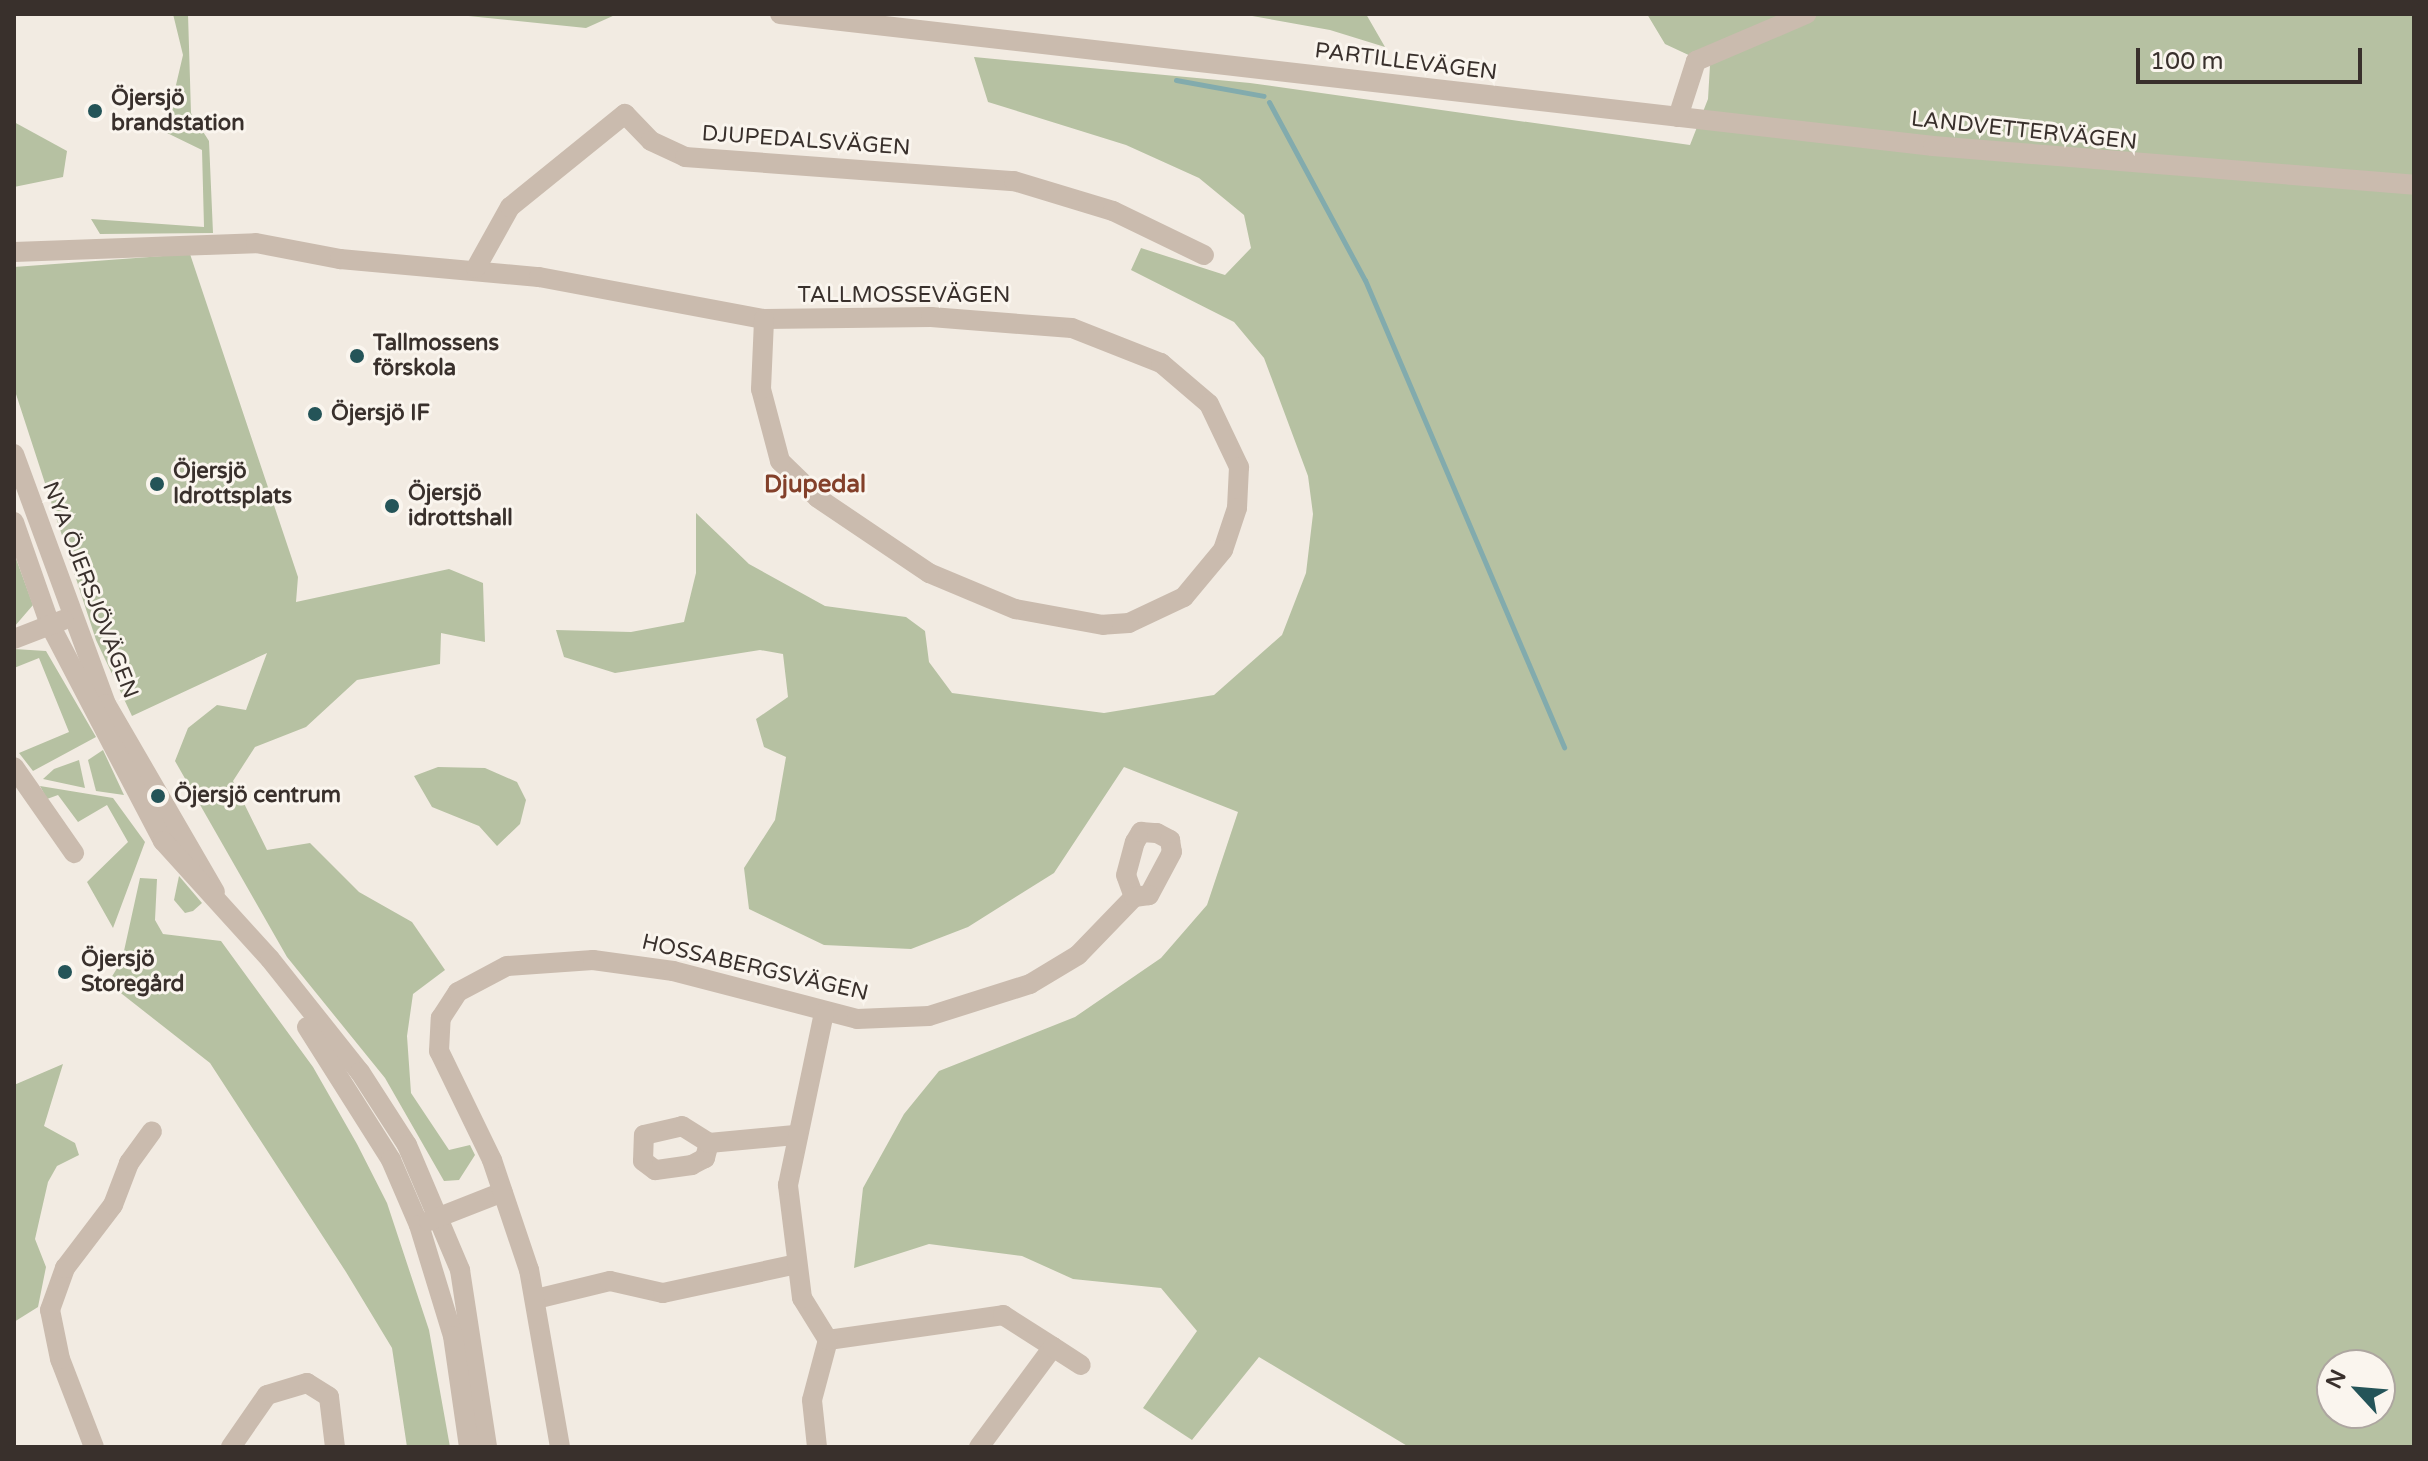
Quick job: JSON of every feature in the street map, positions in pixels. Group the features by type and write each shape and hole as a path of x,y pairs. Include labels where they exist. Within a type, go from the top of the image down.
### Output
{"street":[{"name":"PARTILLEVÄGEN","path":"780,14 1630,112"},
{"path":"1678,117 1696,61 1806,14"},
{"name":"LANDVETTERVÄGEN","path":"1630,112 2166,170 2414,185"},
{"name":"DJUPEDALSVÄGEN","path":"476,268 510,207 625,114 651,141 685,157 1014,181 1113,211 1204,255"},
{"name":"TALLMOSSEVÄGEN","path":"14,252 235,242 476,268 764,319 1028,322 1141,352 1199,391 1233,447 1240,488 1223,550 1184,597 1129,623 1103,625 1015,609 929,573 818,498 780,461 761,389 764,319"},
{"name":"NYA ÖJERSJÖVÄGEN","path":"14,454 71,617 106,704 222,906"},
{"name":"NYA ÖJERSJÖVÄGEN","path":"14,522 50,625 137,798 177,859 222,906 385,1107 440,1218 460,1270 487,1447"},
{"path":"14,639 71,617"},
{"path":"14,767 74,853"},
{"name":"HOSSABERGSVÄGEN","path":"560,1447 536,1299 503,1192 439,1051 449,1001 481,977 507,966 593,960 673,971 824,1013 929,1016 1002,994 1078,955 1134,897"},
{"name":"NYA ÖJERSJÖVÄGEN","path":"255,948 391,1160 419,1225 453,1336 469,1447"},
{"path":"817,1447 812,1400 828,1340 802,1298 788,1185 795,1135 824,1013"},
{"path":"94,1447 60,1359 50,1310 65,1268 113,1205 129,1163 152,1131"},
{"path":"709,1143 795,1135"},
{"path":"419,1225 503,1192"},
{"path":"536,1299 610,1281 663,1293 797,1264"},
{"path":"828,1340 1003,1315 1081,1365"},
{"path":"979,1447 1053,1347"},
{"path":"231,1447 267,1395 307,1383 329,1397 335,1447"}],"green space":[{"path":"173,14 188,14 191,113 209,141 213,233 100,234 91,219 204,227 202,150 165,132 183,55"},
{"path":"449,14 614,14 615,15 586,28"},
{"path":"1241,14 1366,14 1385,47 1330,30"},
{"path":"1647,14 2414,14 2414,1447 1409,1447 1259,1357 1192,1440 1143,1408 1197,1331 1161,1288 1073,1279 1022,1256 929,1244 854,1268 863,1188 904,1114 939,1071 1075,1017 1161,958 1207,905 1238,812 1124,767 1054,873 968,927 911,949 824,945 749,909 744,868 775,820 786,757 764,747 756,719 788,697 783,654 760,650 615,673 564,657 556,630 631,632 684,622 696,573 696,513 749,564 825,606 906,617 925,631 929,662 952,693 1104,713 1214,695 1282,635 1306,573 1313,514 1308,476 1264,358 1234,322 1131,270 1141,248 1225,275 1251,248 1244,215 1199,178 1126,145 988,102 974,57 1250,83 1690,145 1708,99 1710,65 1665,44"},
{"path":"14,122 67,151 63,177 14,187"},
{"path":"190,254 298,577 296,602 449,569 483,583 485,642 441,633 440,664 357,680 306,727 255,747 233,781 267,850 310,843 359,892 412,922 445,970 413,994 407,1036 411,1093 449,1150 470,1145 475,1155 459,1180 444,1181 385,1078 287,957 175,761 188,728 217,705 246,710 267,653 132,716 96,640 15,391 14,267"},
{"path":"14,553 33,605 14,627 16,606"},
{"path":"14,649 46,651 96,737 33,771 19,753 69,732 39,658 14,668"},
{"path":"103,750 124,795 96,791 88,760"},
{"path":"79,760 85,788 43,779 54,769"},
{"path":"438,767 485,768 517,782 526,800 520,824 497,846 479,826 432,807 414,776"},
{"path":"40,786 113,798 145,842 113,928 87,882 128,842 107,805 78,822 58,795 47,799"},
{"path":"179,876 202,903 193,911 185,913 174,900"},
{"path":"140,878 157,879 155,920 163,934 221,941 313,1067 357,1144 387,1203 429,1330 450,1447 407,1447 392,1348 210,1063 108,983 122,960"},
{"path":"63,1064 44,1126 75,1143 79,1155 57,1166 48,1182 35,1239 46,1267 38,1307 14,1322 14,1085"}],"waterway":[{"path":"1176,80 1264,96"},
{"path":"1269,102 1365,280 1564,747"}],"place":[{"name":"Öjersjö brandstation","path":"95,111"},
{"name":"Tallmossens förskola","path":"357,356"},
{"name":"Öjersjö IF","path":"315,414"},
{"name":"Öjersjö Idrottsplats","path":"157,484"},
{"name":"Öjersjö idrottshall","path":"392,506"},
{"name":"Öjersjö centrum","path":"158,796"},
{"name":"Öjersjö Storegård","path":"65,972"}],"district":[{"name":"Djupedal","path":"815,485"}]}
